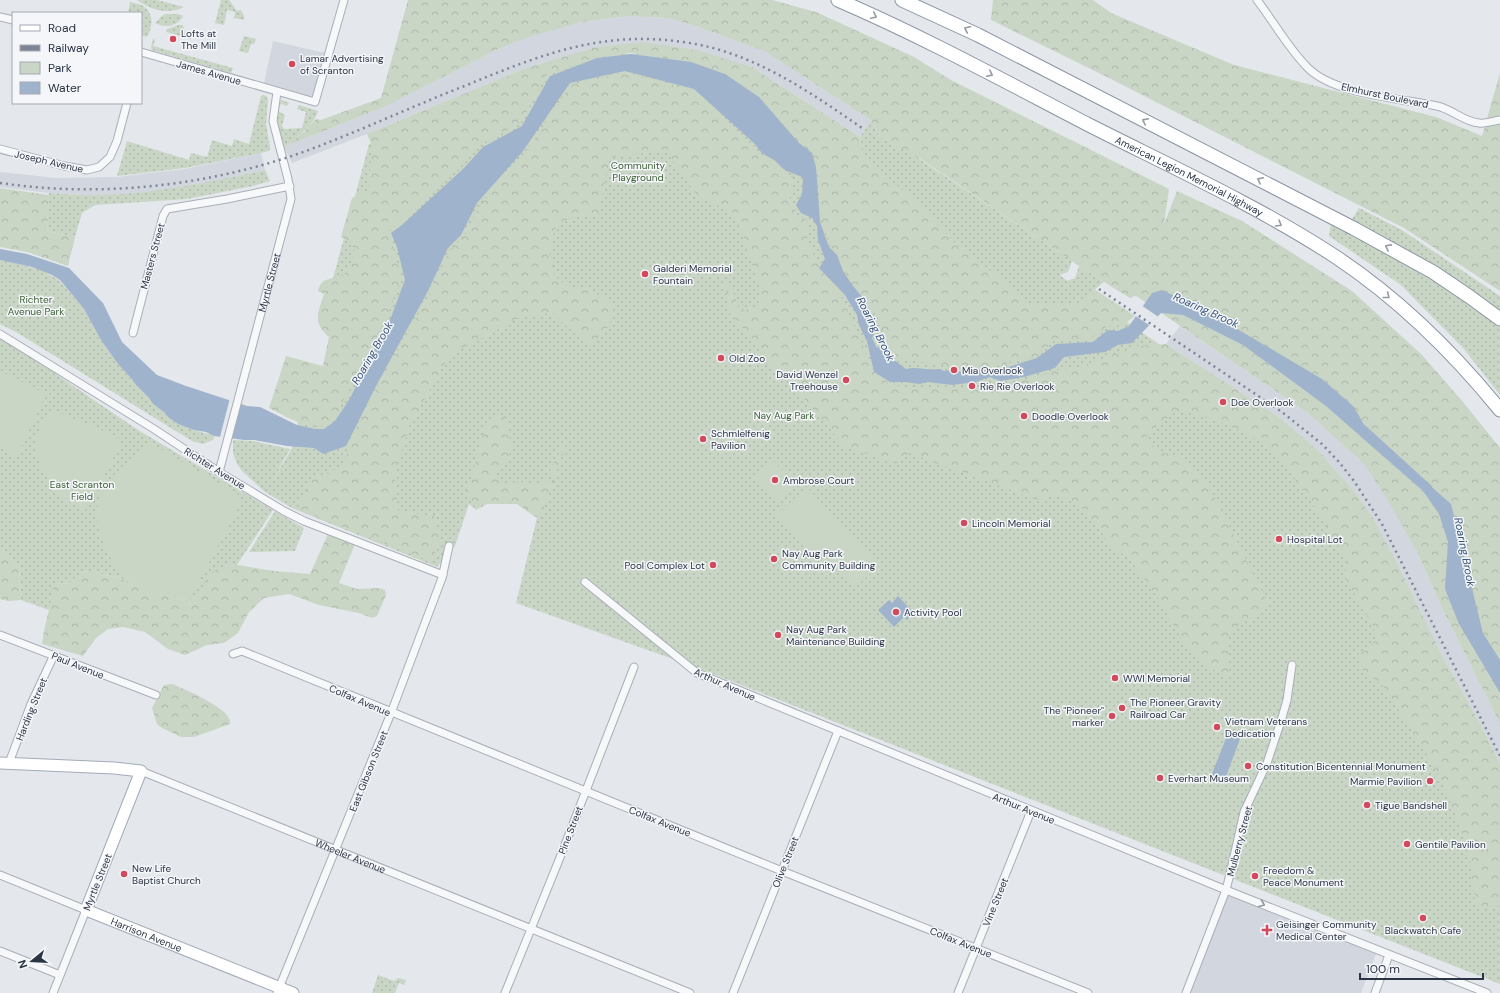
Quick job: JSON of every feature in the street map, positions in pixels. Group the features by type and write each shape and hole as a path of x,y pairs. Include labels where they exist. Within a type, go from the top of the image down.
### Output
{"highway":[{"name":"American Legion Memorial Highway","path":"838,0 933,44 1256,210 1312,242 1372,284 1419,323 1461,364 1500,410"},
{"path":"902,0 978,35 1285,192 1394,250 1446,281 1500,309"},
{"path":"1446,281 1500,319"}],"main road":[{"name":"Wheeler Avenue","path":"4,763 114,768 141,771"},
{"name":"Myrtle Street","path":"86,910 141,771"},
{"name":"Harrison Avenue","path":"86,910 278,990 293,993"}],"street":[{"name":"James Avenue","path":"142,52 315,102 344,0"},
{"name":"Elmhurst Boulevard","path":"1257,0 1307,67 1331,84 1376,95 1440,107 1478,123 1500,120"},
{"path":"0,17 12,20"},
{"name":"Myrtle Street","path":"219,472 291,199 290,186 273,121 277,92"},
{"name":"Joseph Avenue","path":"0,149 64,166 87,170 99,167 110,157 117,141 127,104"},
{"name":"Masters Street","path":"132,332 163,216 167,209 290,186"},
{"name":"Richter Avenue","path":"0,334 275,506 304,521 443,575"},
{"name":"East Gibson Street","path":"278,990 391,713 443,575 449,546"},
{"name":"Arthur Avenue","path":"585,582 697,673 1226,890 1487,993"},
{"name":"Paul Avenue","path":"0,635 156,695"},
{"name":"Colfax Avenue","path":"233,654 242,651 391,713 586,790 782,871 1088,993"},
{"name":"Harding Street","path":"4,763 54,655"},
{"name":"Mulberry Street","path":"1186,993 1226,890 1244,812 1267,763 1282,721 1287,700 1292,665"},
{"name":"Pine Street","path":"505,993 559,860 634,667"},
{"name":"Olive Street","path":"733,993 838,731"},
{"name":"Wheeler Avenue","path":"141,771 690,993"},
{"name":"Vine Street","path":"958,993 1031,811"},
{"name":"Harrison Avenue","path":"0,875 86,910"},
{"name":"Myrtle Street","path":"52,993 86,910"},
{"path":"0,951 60,975"},
{"path":"1375,993 1389,955"}],"shaded area":[{"path":"629,16 666,18 690,24 764,51 871,120 860,137 752,67 592,48 523,69 367,134 292,163 284,147 384,107 500,48 519,40 581,22"},
{"name":"Lamar Advertising of Scranton","path":"273,41 325,53 314,99 263,88"},
{"path":"261,153 265,170 199,185 161,191 101,196 49,193 0,187 0,172 56,178 117,177 185,169"},
{"path":"1180,326 1309,414 1365,465 1388,499 1417,552 1444,612 1500,724 1500,763 1481,725 1442,655 1393,555 1373,518 1354,491 1319,451 1279,417 1166,344"},
{"name":"Geisinger Community Medical Center","path":"1229,893 1376,954 1361,993 1190,993"}],"green space":[{"path":"137,0 157,0 184,7 172,11 166,11 154,9"},
{"path":"221,0 229,0 237,11 241,10 244,20 234,18 235,12 227,10 224,25 215,23"},
{"path":"408,0 772,0 816,12 914,57 951,80 1169,189 1164,224 1177,191 1242,221 1352,291 1422,355 1463,402 1500,448 1500,724 1444,612 1417,552 1389,502 1365,465 1309,414 1138,297 1135,296 1130,298 1091,274 922,160 880,137 871,120 764,51 690,24 666,18 629,16 581,22 526,38 500,48 384,107 284,147 304,132 316,119 321,120 381,98"},
{"path":"993,0 1093,0 1111,13 1234,65 1436,117 1482,136 1500,73 1500,291 1404,228 1105,76 991,20"},
{"path":"130,2 142,5 147,9 151,16 151,25 147,37 142,35 142,12 128,12"},
{"path":"179,14 183,16 181,20 171,26 163,26 155,23 163,15"},
{"path":"183,25 185,34 191,37 191,39 166,32 167,29"},
{"path":"244,36 256,39 254,44 251,44 248,53 239,51"},
{"path":"153,39 155,40 153,46 233,68 231,73 152,50 151,47"},
{"path":"642,42 696,50 752,67 860,137 863,152 893,182 915,201 956,244 995,274 1027,305 1061,305 1081,301 1094,289 1135,316 1123,325 1106,327 1090,339 1053,341 1037,358 1017,359 1003,365 987,367 947,367 895,357 883,342 886,339 877,315 873,312 871,313 864,299 843,271 837,255 829,244 822,222 816,167 812,153 691,62 630,53 593,59 547,74 520,124 480,145 459,169 389,231 401,278 386,320 331,422 324,426 311,426 288,418 269,408 286,356 323,366 329,337 320,327 318,322 318,312 324,294 318,291 322,282 341,276 345,273 350,267 354,258 354,249 352,245 350,242 341,237 352,198 368,190 372,146 367,134 523,69 592,48"},
{"name":"Nay Aug Park","path":"622,54 645,54 687,58 861,147 860,137 871,120 880,137 912,154 1072,261 1068,272 1060,275 1067,281 1075,278 1079,266 1104,282 1088,295 1293,437 1500,787 1500,984 698,668 516,603 537,518 517,504 487,504 476,510 469,504 455,546 437,567 292,508 265,492 243,472 237,464 233,453 233,440 253,441 290,449 272,482 292,448 309,370 337,378 349,334 320,327 369,144 527,78 584,59"},
{"path":"625,72 693,90 754,146 759,153 774,161 781,172 793,176 793,187 789,201 795,209 797,215 807,220 809,227 807,239 819,267 842,298 874,371 884,377 888,384 918,389 990,388 1007,385 1058,370 1074,369 1139,346 1166,344 1279,417 1319,451 1354,491 1373,518 1393,555 1442,655 1481,725 1500,763 1500,906 1476,908 1468,848 1443,784 1425,751 1383,686 1363,671 1358,654 1371,647 1375,639 1374,628 1346,579 1346,560 1319,513 1269,446 1224,423 1179,409 1147,434 1148,441 1158,451 1177,455 1187,462 1212,492 1269,605 1266,609 1229,632 1228,679 1199,660 1182,640 1158,598 1128,557 1115,550 1077,502 1051,494 1041,501 909,453 896,464 844,446 806,400 762,359 756,342 731,317 725,285 730,284 739,308 745,310 755,308 761,293 743,234 732,212 698,197 666,151 610,157 598,215 571,218 557,224 552,240 550,255 555,276 567,286 586,289 608,299 612,307 613,316 607,329 589,347 552,313 521,317 449,356 409,427 395,474 398,511 434,516 440,538 432,562 297,509 313,479 343,466 349,447 348,444 377,387 431,292 449,251 465,235 480,205 527,150 571,85"},
{"path":"261,96 266,96 268,100 266,124 270,150 185,168 117,176 127,141 189,160 191,153 207,157 212,140 232,146 234,139 249,144"},
{"path":"282,100 289,103 287,106 281,104 278,111 278,102"},
{"path":"299,105 318,111 316,117 308,127 284,147 279,130 278,111 285,115 282,126 284,129 302,128 306,112 297,109"},
{"path":"265,170 270,181 253,186 187,199 95,205 82,213 75,237 47,231 49,193 96,195 144,192 205,183"},
{"path":"0,188 49,195 47,231 75,237 68,266 27,252 0,247"},
{"path":"1359,208 1402,230 1500,296 1500,395 1464,349 1401,285 1329,236 1331,225 1344,232"},
{"name":"Richter Avenue Park","path":"0,260 41,270 59,280 84,309 101,340 118,364 153,404 178,424 212,435 214,436 213,440 203,444 192,441 16,332 0,324"},
{"name":"East Scranton Field","path":"0,338 6,340 138,430 273,510 237,565 225,566 192,604 120,578 85,571 69,583 53,584 49,610 21,600 19,567 0,546"},
{"path":"0,371 42,392 49,390 50,396 44,398 17,457 0,448"},
{"path":"53,410 118,437 121,444 86,510 66,499 57,491 49,481 38,459 36,448 38,433 43,422"},
{"path":"499,416 506,416 511,446 508,458 494,474 499,483 525,482 537,485 552,479 550,469 570,433 542,514 536,517 515,502 488,503 476,508 466,496 487,420 493,422"},
{"path":"152,444 239,495 242,501 189,601 150,590 129,580 108,554 103,544 98,525 97,511 100,498 105,487 121,468"},
{"name":"Ambrose Court","path":"772,460 796,483 778,500 755,477"},
{"path":"807,487 880,565 855,588 819,549 812,556 775,516"},
{"path":"275,511 304,528 295,551 249,552"},
{"path":"328,534 355,544 339,583 357,589 379,588 385,590 386,595 377,616 372,618 359,613 319,605 289,594 264,598 249,612 238,633 224,643 207,645 185,655 168,649 145,632 123,627 108,629 96,638 83,656 42,644 53,584 69,583 85,571 120,578 192,604 213,571 225,566 237,565 274,571 310,574"},
{"path":"0,546 19,567 21,600 8,601 0,599"},
{"path":"172,684 212,703 225,713 230,720 230,724 194,737 181,737 162,728 157,724 152,708 164,685"},
{"path":"378,975 394,981 398,978 406,980 404,985 399,983 395,993 372,993"}],"water":[{"path":"631,54 691,62 725,74 759,97 799,143 812,153 816,167 820,222 829,247 837,255 843,271 864,299 871,313 869,323 874,334 872,338 877,348 883,342 883,347 894,360 906,369 940,369 944,371 954,370 962,372 971,369 993,371 1037,358 1056,344 1093,342 1108,330 1118,331 1129,326 1152,293 1162,290 1210,313 1322,379 1354,407 1367,430 1451,504 1483,633 1500,660 1500,693 1459,624 1445,589 1448,542 1439,514 1423,491 1326,406 1243,345 1183,315 1161,313 1132,343 1118,345 1105,352 1064,357 1055,368 1024,377 1000,381 990,377 976,382 952,385 928,382 919,384 890,382 874,372 867,341 859,325 857,315 845,295 819,268 825,259 818,240 817,226 812,218 801,213 796,205 802,194 803,178 785,170 774,160 762,153 755,144 694,89 625,71 570,83 523,151 477,203 461,235 448,248 428,291 376,386 346,446 323,454 314,448 287,446 254,440 214,436 206,432 194,430 178,424 153,404 118,364 101,340 84,309 60,280 32,267 0,260 0,249 27,254 69,268 103,303 122,342 157,375 247,406 260,407 297,425 315,429 324,429 335,421 349,400 390,320 405,280 397,247 391,233 402,225 464,168 483,147 522,126 550,76 597,58"},
{"name":"Activity Pool","path":"898,596 914,613 907,620 904,617 894,627 878,610 889,600 892,603"},
{"path":"1229,731 1241,736 1224,782 1211,776"}],"pier":[{"path":"1141,305 1160,318 1152,327 1134,315"},
{"path":"230,398 241,402 231,441 220,437"}],"waterway":[{"name":"Roaring Brook","path":"1364,426 1431,487"}],"railway":[{"path":"0,183 38,187 116,189 155,186 232,173 306,151 494,74 546,55 598,42 625,39 653,39 683,42 732,54 755,63 799,86 862,128"},
{"path":"1099,289 1282,412 1322,444 1339,462 1354,481 1382,524 1500,756"}],"place":[{"name":"Lofts at The Mill","path":"173,39"},
{"name":"Lamar Advertising of Scranton","path":"292,64"},
{"name":"Galderi Memorial Fountain","path":"645,274"},
{"name":"Old Zoo","path":"721,358"},
{"name":"Mia Overlook","path":"954,370"},
{"name":"David Wenzel Treehouse","path":"846,380"},
{"name":"Rie Rie Overlook","path":"972,386"},
{"name":"Doe Overlook","path":"1223,402"},
{"name":"Doodle Overlook","path":"1024,416"},
{"name":"Schmlelfenig Pavilion","path":"703,439"},
{"name":"Ambrose Court","path":"775,480"},
{"name":"Lincoln Memorial","path":"964,523"},
{"name":"Hospital Lot","path":"1279,539"},
{"name":"Nay Aug Park Community Building","path":"774,559"},
{"name":"Pool Complex Lot","path":"713,565"},
{"name":"Activity Pool","path":"896,612"},
{"name":"Nay Aug Park Maintenance Building","path":"778,635"},
{"name":"WWI Memorial","path":"1115,678"},
{"name":"The Pioneer Gravity Railroad Car","path":"1122,708"},
{"name":"The \"Pioneer\" marker","path":"1112,716"},
{"name":"Vietnam Veterans Dedication","path":"1217,727"},
{"name":"Constitution Bicentennial Monument","path":"1248,766"},
{"name":"Everhart Museum","path":"1160,778"},
{"name":"Marmie Pavilion","path":"1430,781"},
{"name":"Tigue Bandshell","path":"1367,805"},
{"name":"Gentile Pavilion","path":"1407,844"},
{"name":"New Life Baptist Church","path":"124,874"},
{"name":"Freedom & Peace Monument","path":"1255,876"},
{"name":"Blackwatch Cafe","path":"1423,918"},
{"name":"Geisinger Community Medical Center","path":"1267,930"}],"park label":[{"name":"Community Playground","path":"638,170"}]}
